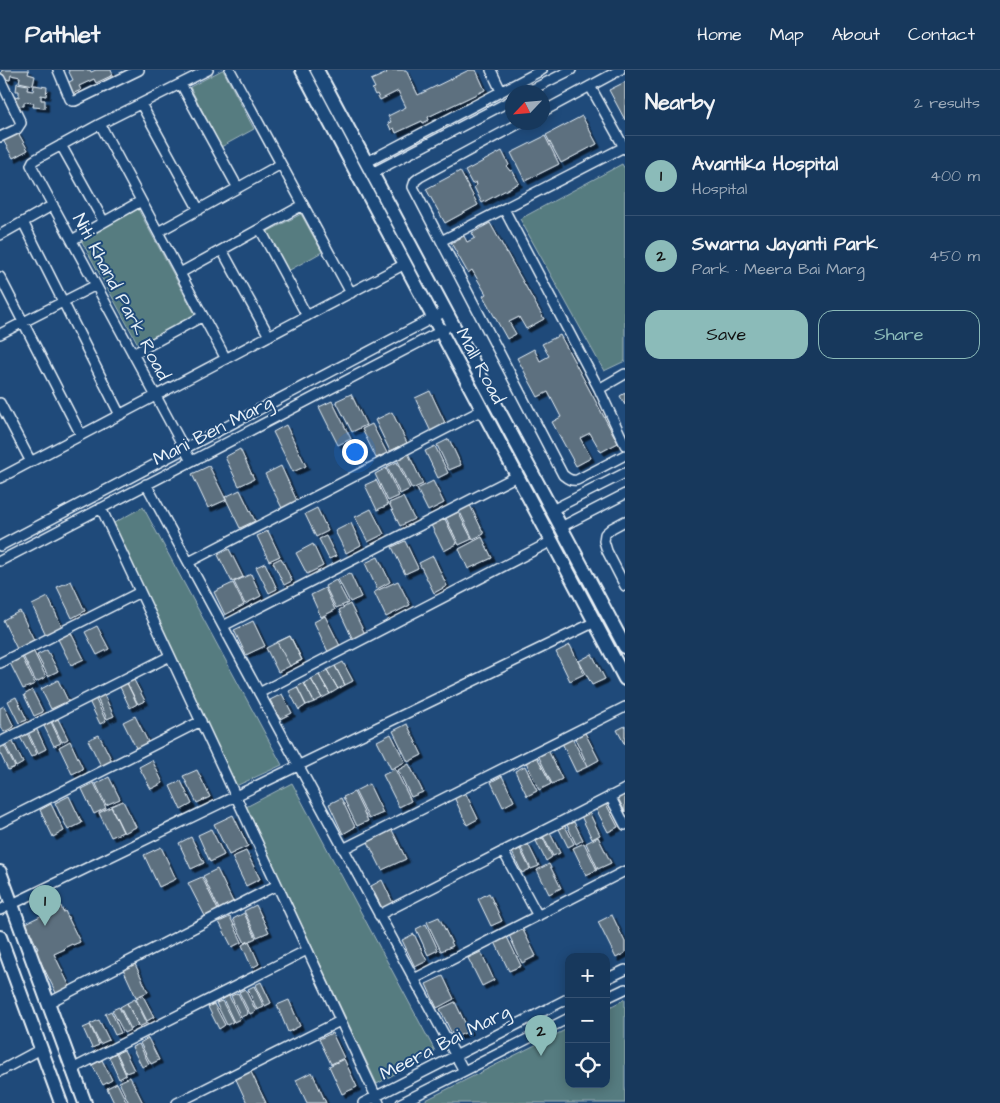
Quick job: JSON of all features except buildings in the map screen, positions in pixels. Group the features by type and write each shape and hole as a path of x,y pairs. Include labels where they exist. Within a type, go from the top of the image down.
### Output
{"street":[{"path":"58,70 72,101 139,70"},
{"name":"Niti Khand Park Road","path":"208,70 100,124 36,159 31,165 156,396 405,264"},
{"path":"230,70 351,293"},
{"name":"Mall Road","path":"302,70 625,679"},
{"name":"Mall Road","path":"317,70 625,647"},
{"path":"491,70 501,92"},
{"path":"369,168 501,92 527,73 542,70"},
{"path":"541,85 571,70"},
{"path":"550,108 620,70"},
{"path":"0,79 21,124 17,129 0,137"},
{"path":"181,84 238,188"},
{"path":"441,242 624,148 590,86"},
{"path":"369,168 505,103"},
{"path":"141,104 199,210"},
{"path":"100,124 226,359"},
{"path":"507,130 420,177 413,187 567,479 576,480 625,455"},
{"path":"61,145 104,222"},
{"path":"158,232 281,164"},
{"path":"72,240 141,201"},
{"path":"0,235 53,205"},
{"path":"180,272 303,205"},
{"path":"504,209 599,388 625,445"},
{"path":"23,222 120,415"},
{"path":"260,229 307,316"},
{"path":"222,250 269,336"},
{"path":"0,277 81,436"},
{"path":"0,334 96,285"},
{"name":"Mani Ben Marg","path":"0,546 446,311"},
{"path":"133,354 203,316"},
{"name":"Mani Ben Marg","path":"0,561 453,325"},
{"path":"599,388 625,374"},
{"path":"0,478 156,396 191,461"},
{"path":"0,403 30,462"},
{"path":"188,562 482,410"},
{"path":"552,510 625,473"},
{"path":"223,626 518,476"},
{"path":"146,484 464,1071"},
{"path":"561,527 625,494"},
{"path":"101,508 377,1100"},
{"path":"625,521 605,534 604,542 625,586"},
{"path":"259,693 552,541"},
{"path":"0,663 140,592"},
{"path":"0,910 595,622"},
{"path":"0,742 170,656"},
{"path":"343,849 625,707"},
{"path":"0,823 201,721"},
{"path":"380,915 625,789"},
{"path":"610,796 625,825"},
{"path":"503,852 538,916"},
{"path":"414,979 625,871"},
{"path":"0,872 85,1103"},
{"path":"48,1003 277,885"},
{"path":"0,937 4,963 41,1049 61,1103"},
{"path":"72,1069 308,950"},
{"path":"610,977 625,970"},
{"path":"610,996 625,989"},
{"name":"Meera Bai Marg","path":"363,1103 377,1100 456,1056 565,1000"},
{"path":"177,1103 340,1020"},
{"name":"Meera Bai Marg","path":"401,1103 565,1020"},
{"path":"0,1071 41,1049"}],"green space":[{"path":"222,70 254,129 221,147 190,87"},
{"path":"622,164 625,169 625,361 604,371 520,219"},
{"path":"138,209 196,316 139,346 81,240"},
{"path":"301,214 322,252 288,271 267,232"},
{"path":"143,507 282,765 236,786 112,524"},
{"path":"292,783 435,1051 377,1084 246,807"},
{"path":"625,999 625,1103 420,1103 565,1030 565,1088 610,1088 610,1007"}],"place":[{"name":"Avantika Hospital","path":"45,926"},
{"name":"Swarna Jayanti Park","path":"541,1056"}]}
